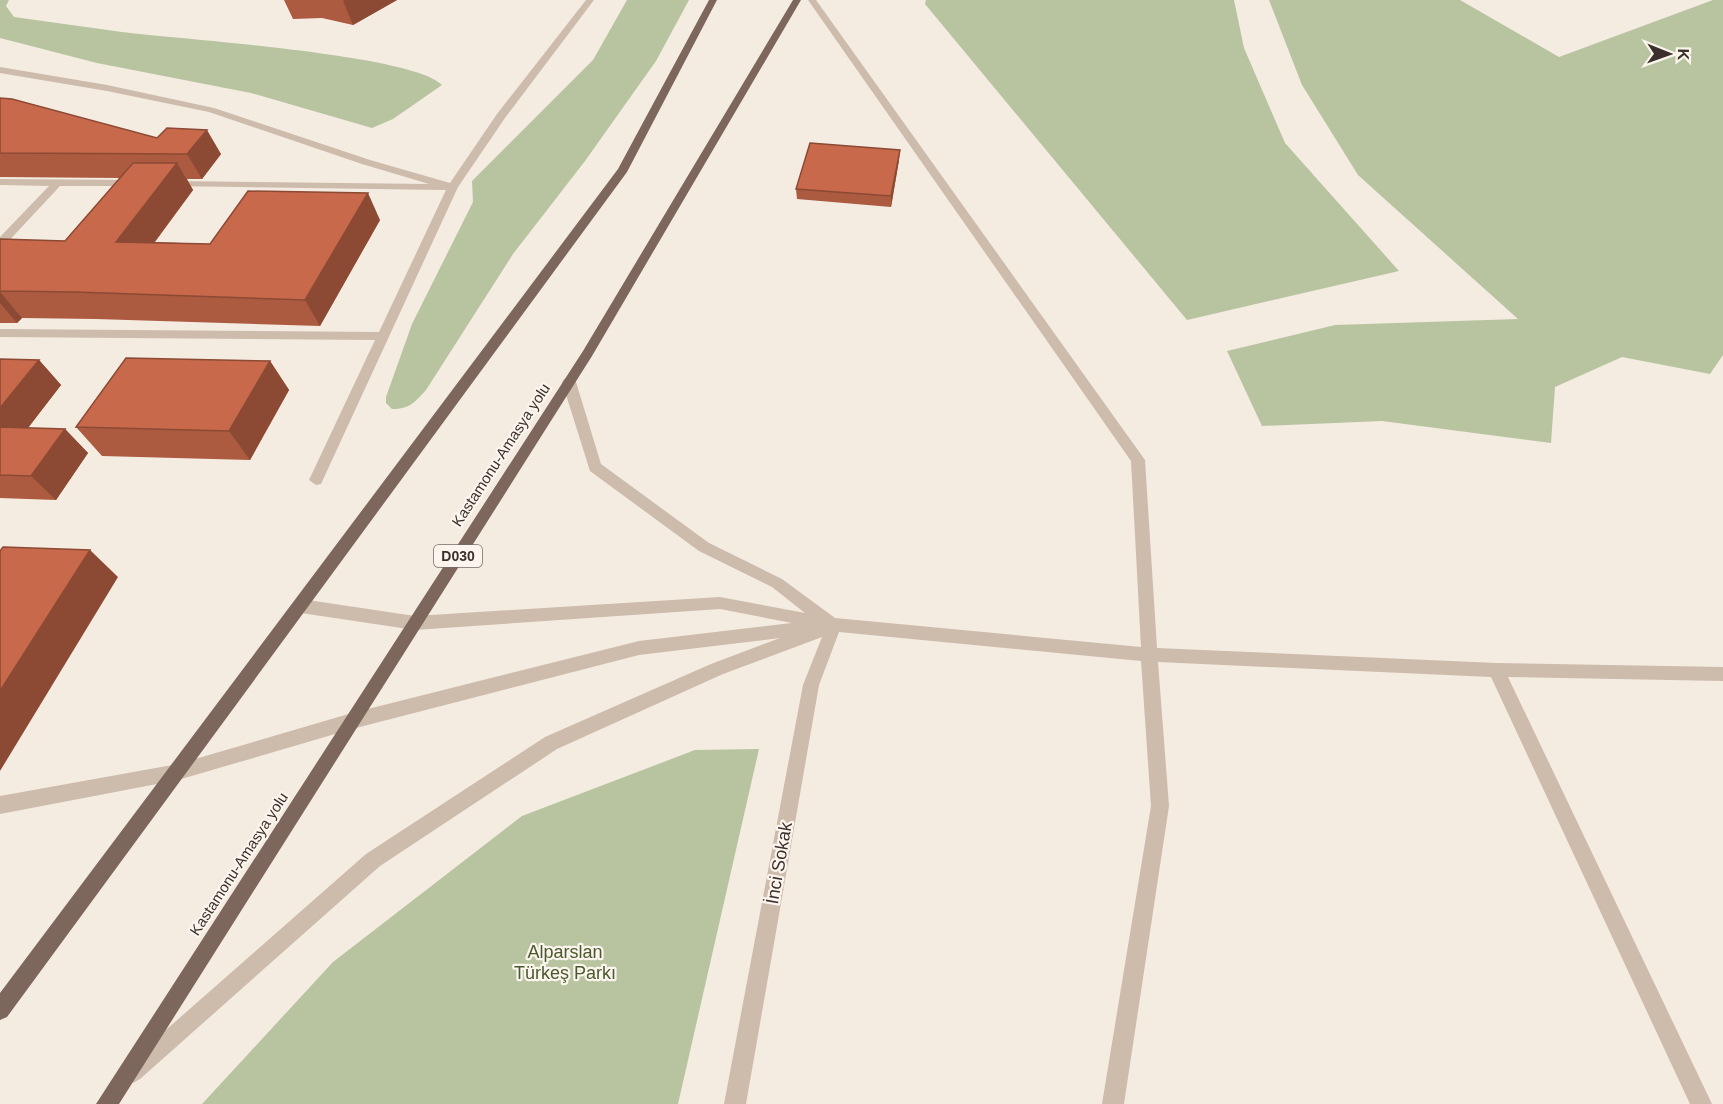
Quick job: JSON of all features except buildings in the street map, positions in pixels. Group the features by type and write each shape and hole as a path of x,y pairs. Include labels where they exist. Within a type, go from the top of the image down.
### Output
{"main road":[{"path":"0,1010 623,170 713,0"},
{"name":"Kastamonu-Amasya yolu","path":"107,1104 569,382 797,0"}],"street":[{"path":"316,480 453,186 501,116 590,0"},
{"path":"812,0 1138,460 1160,806 1113,1104"},
{"path":"0,70 107,88 211,110 366,162 453,186"},
{"path":"0,182 453,186"},
{"path":"0,244 57,183"},
{"path":"0,333 383,336"},
{"path":"569,382 595,467 704,547 777,583 834,625"},
{"path":"301,606 415,623 720,603 834,625 1149,655 1496,670 1723,674"},
{"path":"0,805 178,772 351,721 639,648 834,625"},
{"path":"121,1083 373,860 551,743 717,669 834,625"},
{"name":"İnci Sokak","path":"735,1104 811,685 834,625"},
{"path":"1496,670 1701,1104"}],"green space":[{"path":"0,0 9,0 6,6 14,17 122,32 342,56 422,74 442,85 393,119 372,128 251,93 97,63 0,38"},
{"path":"627,0 689,0 656,61 585,161 513,254 426,390 412,404 392,409 386,403 386,397 412,324 473,202 472,181 593,60"},
{"path":"926,0 1234,0 1244,48 1285,143 1399,271 1187,320 925,4"},
{"path":"1269,0 1460,0 1559,57 1713,0 1723,0 1723,355 1710,374 1622,357 1555,387 1551,443 1382,421 1262,426 1227,351 1335,325 1518,319 1358,175 1302,85"},
{"name":"Alparslan Türkeş Parkı","path":"759,749 678,1104 202,1104 333,962 522,816 695,750"}]}
